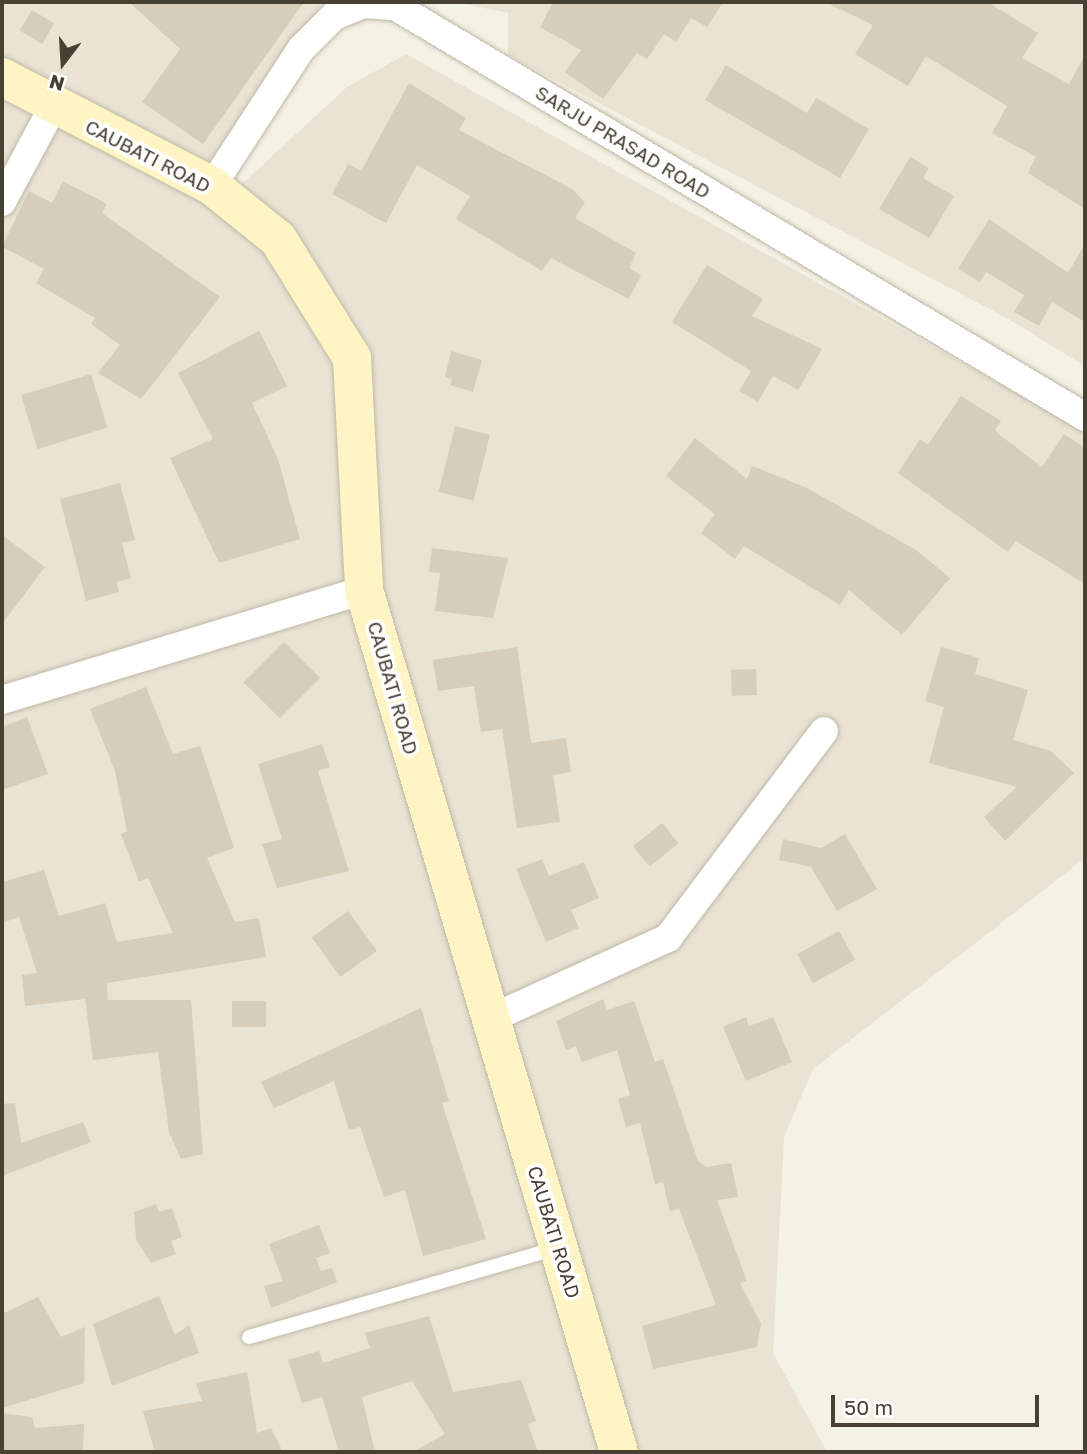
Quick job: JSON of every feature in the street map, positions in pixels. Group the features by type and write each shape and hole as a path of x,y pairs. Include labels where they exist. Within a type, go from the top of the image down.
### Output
{"street":[{"name":"SARJU PRASAD ROAD","path":"212,186 301,49 334,16 365,4 395,6 1085,418"},
{"name":"CAUBATI ROAD","path":"2,77 53,107 212,186 278,239 352,358 364,590 619,1452"},
{"path":"2,202 53,107"},
{"path":"2,700 364,590"},
{"path":"490,1019 668,938 824,731"}],"lane":[{"path":"250,1337 558,1247"}],"shaded area":[{"path":"2,2 323,2 206,166 2,58"},
{"path":"456,2 1085,2 1085,366 1005,317 508,55 508,13"},
{"path":"406,54 1085,431 1085,858 813,1069 784,1137 773,1353 827,1452 2,1452 2,91 217,207 347,87"}],"building":[{"path":"129,2 304,2 203,144 142,102 180,49"},
{"path":"553,2 723,2 707,27 691,18 676,42 664,34 647,59 637,53 603,99 565,72 581,50 540,27"},
{"path":"825,2 987,2 1038,33 1022,58 1069,84 1085,55 1085,209 1028,173 1036,157 992,133 1007,106 926,56 908,86 855,54 873,25"},
{"path":"32,10 54,23 42,44 20,31"},
{"path":"726,65 807,113 816,98 869,129 840,178 705,100"},
{"path":"409,83 466,118 459,130 572,189 585,202 575,218 636,253 629,268 641,275 629,299 551,258 542,271 456,219 470,196 417,165 386,223 332,194 348,164 361,171"},
{"path":"910,157 929,168 923,178 954,196 929,238 879,209"},
{"path":"63,181 107,204 102,213 220,297 141,399 98,373 120,345 91,324 95,318 36,283 44,269 2,247 29,191 52,203"},
{"path":"989,219 1068,273 1085,244 1085,322 1052,302 1039,326 1014,312 1024,295 986,272 980,282 958,269"},
{"path":"707,265 763,299 752,316 822,349 798,390 773,376 758,402 739,391 751,371 672,322"},
{"path":"259,331 287,386 252,403 278,459 300,539 219,563 170,458 213,439 178,373"},
{"path":"451,351 482,360 473,392 450,385 452,379 445,377"},
{"path":"91,374 107,428 38,449 21,395"},
{"path":"961,396 1001,421 995,430 1042,467 1064,434 1085,448 1085,584 1016,541 1008,552 898,473 920,439 928,445"},
{"path":"455,426 490,435 473,501 439,492"},
{"path":"695,438 747,479 752,466 807,488 916,550 950,578 902,635 849,590 840,605 744,546 735,559 701,533 715,514 666,476"},
{"path":"120,483 135,540 122,543 131,578 116,582 119,592 86,601 60,499"},
{"path":"2,535 45,567 2,624"},
{"path":"432,548 508,558 493,618 435,611 440,573 429,572"},
{"path":"284,642 320,678 280,718 244,682"},
{"path":"517,647 531,743 566,738 571,772 553,775 560,822 517,828 502,729 481,732 474,686 438,691 433,660"},
{"path":"941,647 979,658 975,674 1028,690 1013,740 1051,751 1074,773 1005,841 984,817 1017,787 929,763 944,707 925,701"},
{"path":"756,669 757,695 732,696 731,670"},
{"path":"146,687 173,754 200,746 234,848 207,858 235,922 259,918 266,957 107,983 108,1000 191,1000 203,1154 181,1159 169,1132 158,1052 93,1060 85,999 25,1006 22,975 37,973 19,917 2,923 2,882 44,870 59,916 105,903 117,942 173,933 148,878 139,882 121,834 127,831 115,771 90,709"},
{"path":"27,717 48,774 2,790 2,727"},
{"path":"322,744 330,767 318,771 349,871 277,888 262,844 282,839 258,764"},
{"path":"662,823 678,843 650,866 633,846"},
{"path":"845,834 877,889 837,911 811,867 779,860 783,839 821,848"},
{"path":"542,859 549,876 584,862 599,898 571,910 579,928 546,942 516,869"},
{"path":"348,911 377,951 340,977 312,937"},
{"path":"839,931 855,960 813,983 797,954"},
{"path":"603,999 607,1010 634,1001 655,1062 663,1059 698,1161 706,1167 731,1163 738,1197 717,1200 747,1281 740,1283 761,1324 757,1347 653,1369 642,1326 716,1305 679,1209 670,1211 663,1182 655,1184 640,1123 626,1127 618,1099 630,1095 617,1050 582,1062 576,1046 566,1050 556,1021"},
{"path":"232,1001 266,1001 266,1027 232,1027"},
{"path":"421,1008 449,1101 442,1103 486,1239 423,1256 405,1190 384,1197 360,1127 349,1130 334,1081 274,1108 261,1082"},
{"path":"746,1017 749,1026 773,1017 792,1062 746,1081 723,1027"},
{"path":"15,1103 21,1143 83,1122 91,1142 2,1176 2,1104"},
{"path":"156,1204 159,1212 172,1208 182,1237 171,1241 176,1254 151,1263 136,1239 134,1212"},
{"path":"319,1225 330,1253 316,1258 321,1271 332,1268 337,1282 271,1308 264,1286 283,1281 269,1244"},
{"path":"159,1296 175,1335 189,1325 199,1353 112,1386 93,1324"},
{"path":"38,1297 61,1337 85,1327 84,1383 2,1408 2,1314"},
{"path":"429,1316 453,1392 521,1380 536,1421 528,1424 538,1452 413,1452 445,1434 412,1381 362,1397 375,1452 339,1452 322,1397 302,1403 288,1360 319,1351 323,1363 370,1348 365,1333"},
{"path":"247,1372 257,1433 271,1428 283,1452 155,1452 143,1411 202,1401 196,1383"},
{"path":"2,1413 32,1417 35,1428 84,1424 83,1452 2,1452"}]}
